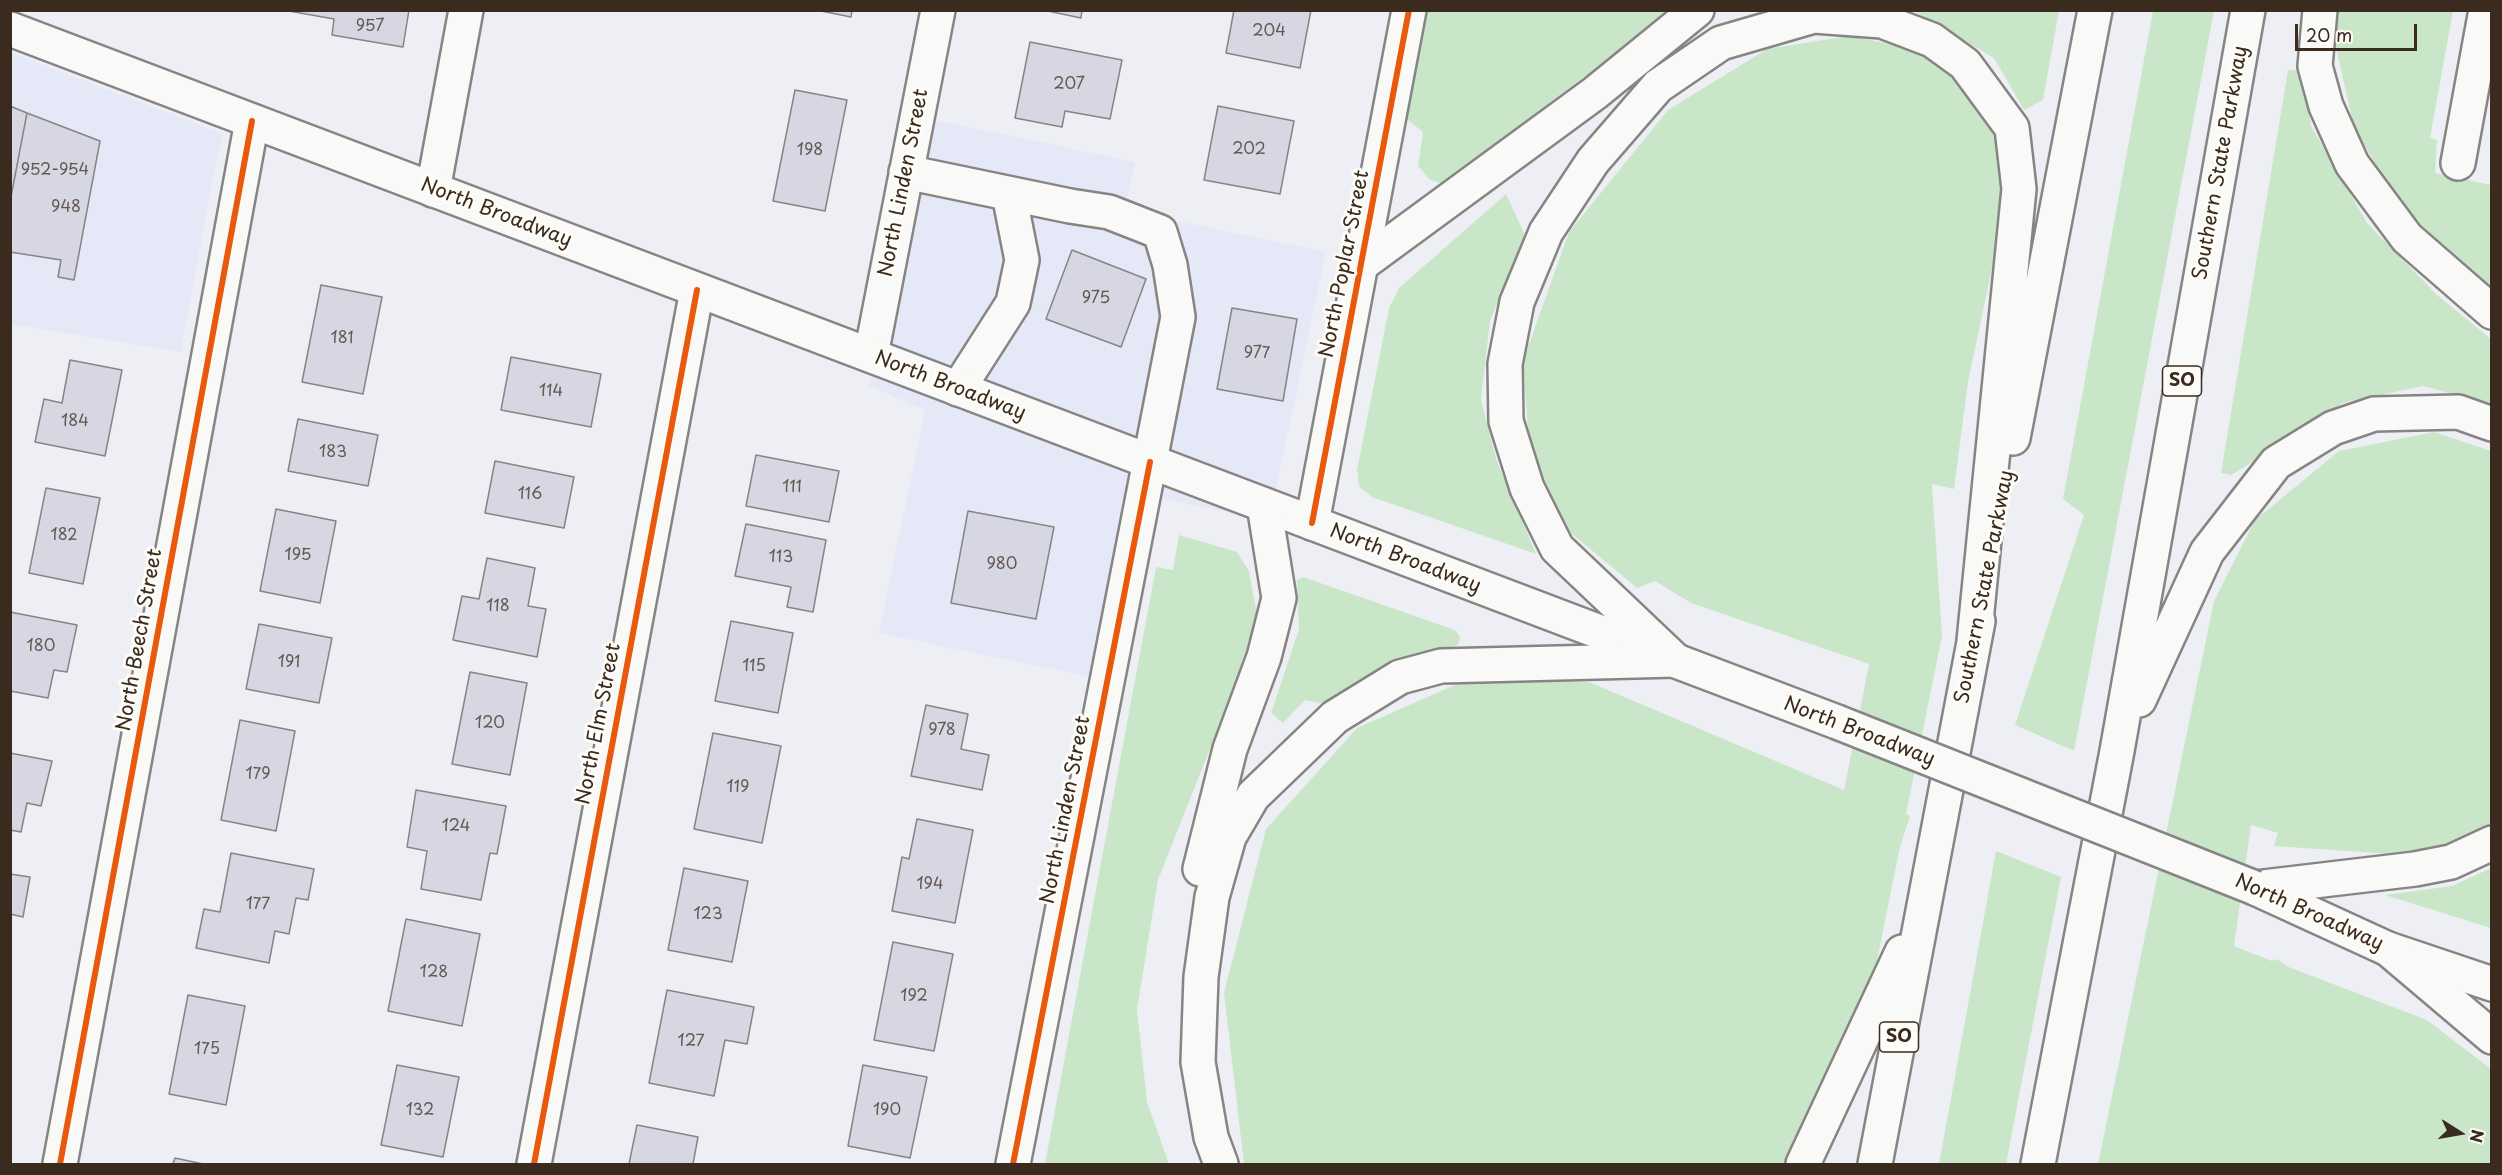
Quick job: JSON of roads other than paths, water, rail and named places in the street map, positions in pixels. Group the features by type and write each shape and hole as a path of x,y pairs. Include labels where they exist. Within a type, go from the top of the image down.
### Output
{"main road":[{"path":"433,190 466,10"},
{"name":"North Linden Street","path":"871,355 938,10"},
{"name":"North Poplar Street","path":"1312,523 1409,10"},
{"path":"1362,264 1595,93 1697,10"},
{"name":"Southern State Parkway","path":"1875,1164 2096,10"},
{"name":"Southern State Parkway","path":"2038,1164 2117,751 2248,10"},
{"path":"2320,10 2316,66 2326,106 2352,164 2408,238 2492,312"},
{"path":"2458,163 2486,10"},
{"path":"1675,660 1557,548 1527,488 1506,421 1505,364 1517,302 1546,232 1593,161 1658,86 1721,43 1814,16 1882,21 1932,40 1965,64 2012,128 2019,189 1974,641"},
{"name":"North Broadway","path":"10,29 1837,722 2255,888 2388,948 2492,984"},
{"name":"North Beech Street","path":"60,1164 252,121"},
{"path":"906,172 1009,194 1022,260 1013,303 958,388"},
{"name":"North Linden Street","path":"1009,194 1109,212 1160,232 1170,265 1178,317 1013,1164"},
{"name":"North Elm Street","path":"534,1164 697,290"},
{"path":"2117,751 2155,662 2207,552 2276,463 2333,428 2374,414 2457,412 2492,424"},
{"path":"1201,1164 1195,1150 1181,1080 1178,1011 1184,944 1210,824 1230,749 1264,657 1279,598 1264,505"},
{"path":"1221,1164 1211,1137 1198,1062 1201,976 1212,897 1229,837 1253,796 1335,717 1400,677 1442,666 1675,660"},
{"path":"2255,888 2415,869 2451,862 2492,843"},
{"path":"1803,1164 1922,910"},
{"path":"2388,948 2492,1037"},
{"path":"2060,1164 2076,971"}]}
